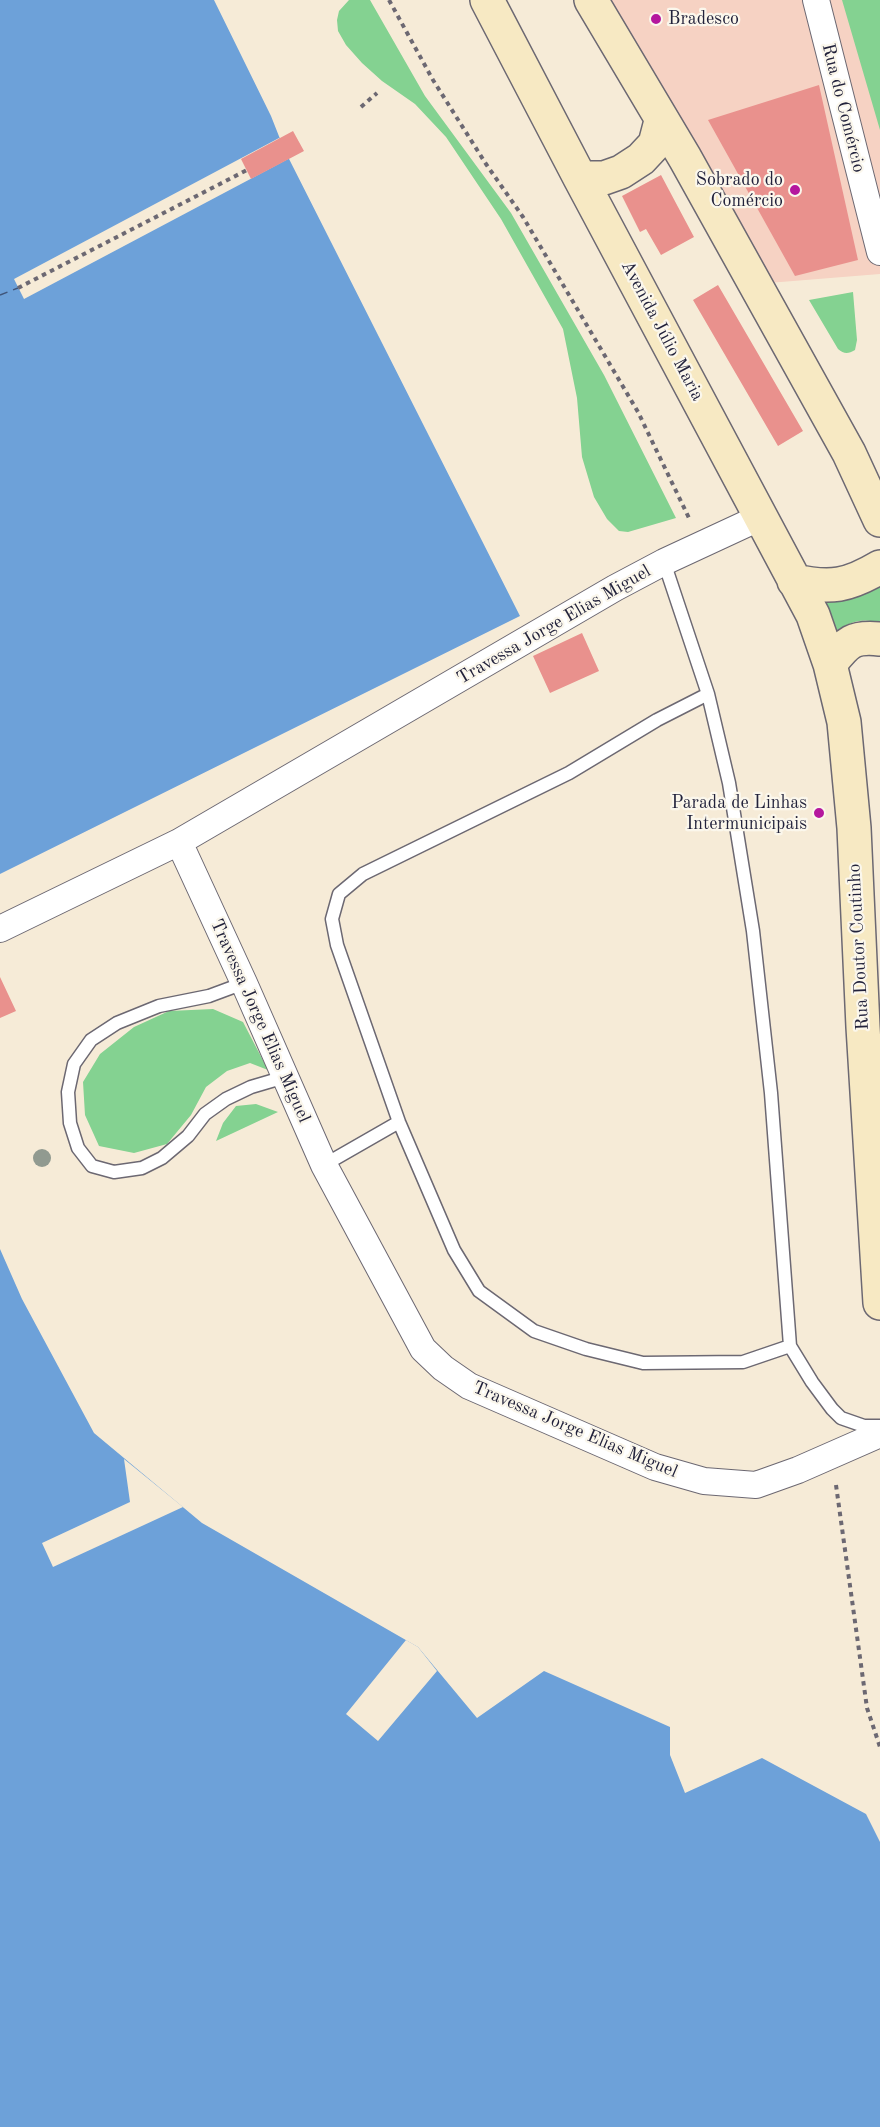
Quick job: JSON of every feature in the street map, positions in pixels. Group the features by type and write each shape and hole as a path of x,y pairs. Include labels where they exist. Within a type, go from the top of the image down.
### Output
{"main road":[{"name":"Avenida Júlio Maria","path":"488,0 580,178 813,615 830,664"},
{"path":"591,0 691,168 849,453 880,520"},
{"path":"580,178 604,178 621,172 641,159 655,144 661,121"},
{"path":"794,581 821,587 842,584 862,578 880,567"},
{"path":"830,664 847,644 866,638 880,639"},
{"name":"Rua Doutor Coutinho","path":"830,664 844,722 854,828 863,1038 880,1304"}],"street":[{"name":"Rua do Comércio","path":"816,0 880,252"},
{"name":"Travessa Jorge Elias Miguel","path":"761,518 664,562 615,588 179,842 324,1165 423,1349 443,1368 469,1386 655,1467 705,1481 756,1485 880,1434"},
{"path":"0,929 179,842"}],"lane":[{"path":"664,562 708,694 729,783 753,931 771,1093 790,1346 812,1382 841,1418 864,1426 880,1426"},
{"path":"708,694 657,720 569,773 363,874 339,894 332,919 337,945 399,1122 453,1250 479,1291 534,1331 586,1349 643,1363 743,1362 790,1346"},
{"path":"244,983 208,996 159,1006 117,1023 91,1040 74,1064 68,1092 70,1123 78,1148 93,1166 114,1172 142,1168 162,1158 188,1136 205,1114 226,1099 251,1087 285,1077"},
{"path":"324,1165 399,1122"}],"path":[{"path":"389,0 434,80 486,164 523,217 638,412 690,520 717,537"},
{"path":"361,107 377,93"},
{"path":"18,288 247,170"},
{"path":"834,1454 836,1495 867,1708 880,1747"}],"shaded area":[{"path":"591,0 880,0 880,274 756,284"}],"green space":[{"path":"349,0 370,0 425,96 511,213 604,375 676,518 628,532 619,531 607,519 594,497 582,457 577,398 563,329 501,219 446,137 415,104 382,81 346,45 338,31 337,20 339,11"},
{"path":"842,0 880,0 880,130"},
{"path":"853,292 857,340 855,350 846,353 838,349 809,300"},
{"path":"880,586 880,623 867,620 856,622 834,632 820,599 844,599 858,596"},
{"path":"213,1009 243,1022 268,1070 250,1063 227,1071 206,1087 191,1115 167,1144 134,1153 99,1146 85,1115 83,1082 100,1054 134,1027 169,1011"},
{"path":"256,1104 278,1112 216,1141 223,1123 236,1106"}],"water":[{"path":"0,0 214,0 271,116 284,149 520,616 0,874"},
{"path":"0,1249 22,1299 94,1433 202,1523 418,1647 477,1718 544,1671 670,1727 670,1755 685,1793 762,1758 866,1814 880,1842 880,2127 0,2127"}],"pier":[{"path":"279,138 290,158 24,299 14,279"},
{"path":"124,1459 183,1507 53,1567 42,1543 130,1502"},
{"path":"406,1640 418,1647 437,1671 378,1741 346,1714"}],"building":[{"name":"Sobrado do Comércio","path":"819,85 858,260 795,276 708,120"},
{"path":"293,131 304,151 251,179 241,159"},
{"path":"661,175 694,237 661,255 646,229 640,232 622,196"},
{"path":"718,285 803,431 778,446 693,300"},
{"path":"582,633 599,671 550,693 533,656"},
{"path":"0,977 16,1011 0,1018"}],"ferry route":[{"path":"0,295 18,288"}],"place":[{"name":"Bradesco","path":"656,19"},
{"name":"Sobrado do Comércio","path":"795,190"},
{"name":"Parada de Linhas Intermunicipais","path":"819,813"}]}
